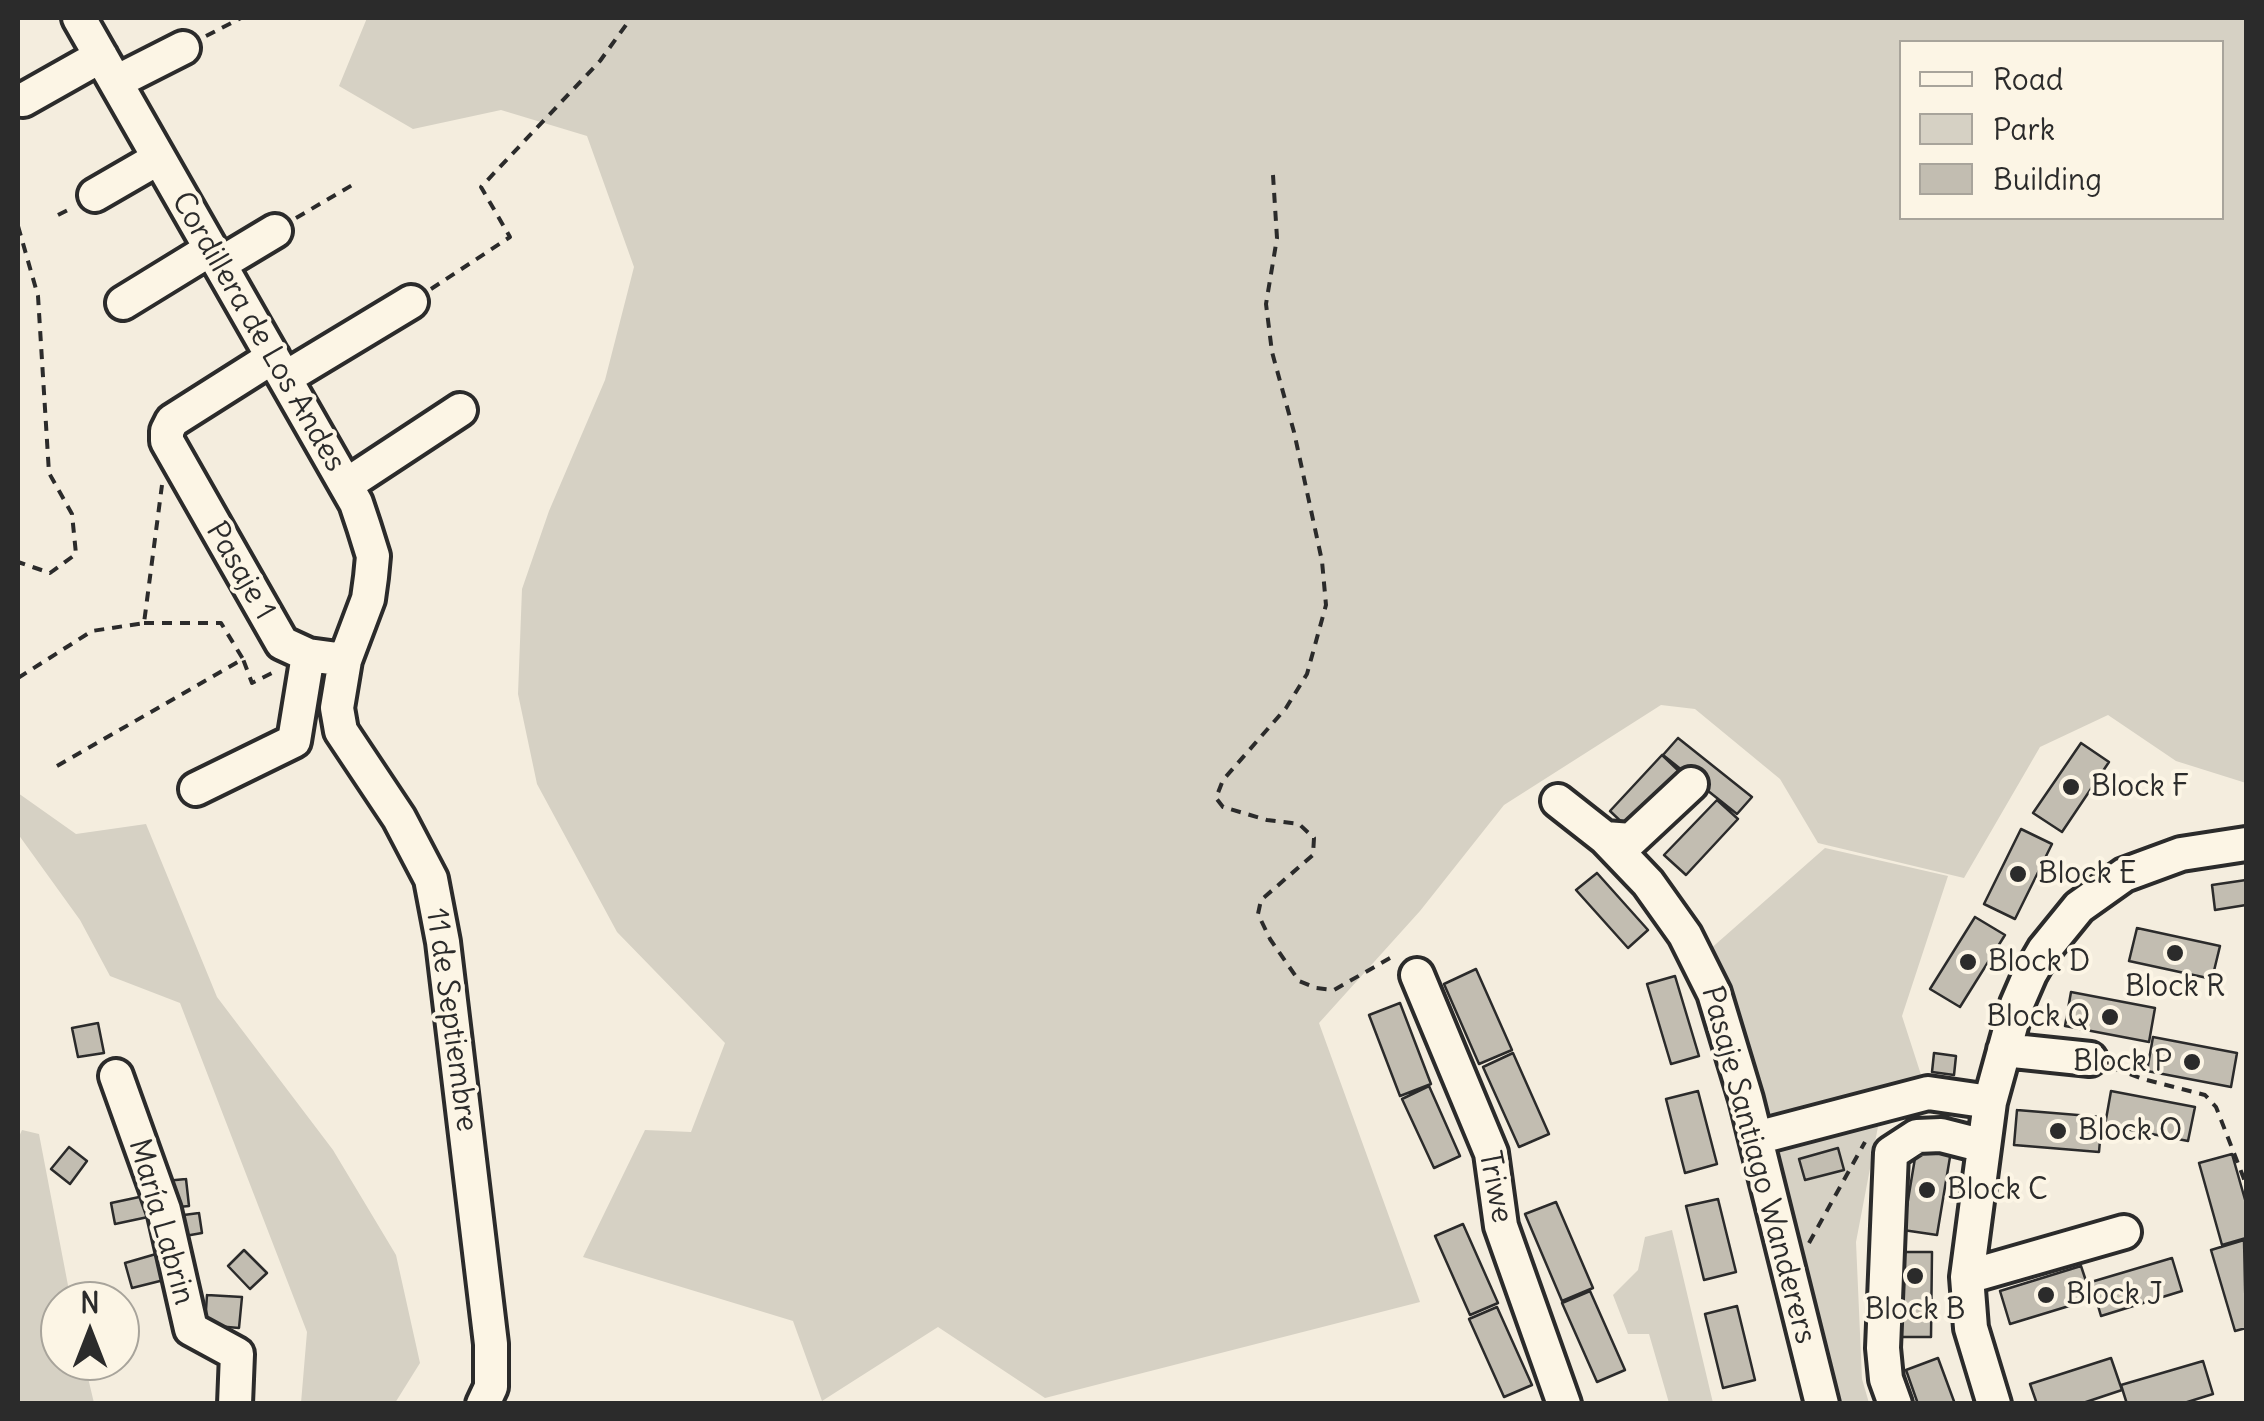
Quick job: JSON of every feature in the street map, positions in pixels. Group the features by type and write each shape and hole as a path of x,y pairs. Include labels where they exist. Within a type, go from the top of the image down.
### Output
{"street":[{"name":"Cordillera de Los Andes","path":"79,18 356,504 372,556 368,599 345,660"},
{"path":"24,100 108,69 183,48"},
{"path":"95,195 159,158"},
{"path":"123,303 215,256 275,231"},
{"path":"167,440 166,431 172,422 410,302"},
{"path":"346,485 460,410"},
{"name":"Pasaje 1","path":"167,440 282,643 308,655"},
{"path":"196,788 294,742 308,655 345,660"},
{"name":"11 de Septiembre","path":"345,660 336,708 341,731 400,818 431,879 444,942 491,1344 490,1386 484,1404"},
{"path":"1605,838 1631,840 1691,784"},
{"name":"Pasaje Santiago Wanderers","path":"1558,801 1605,838 1667,908 1714,993 1756,1138 1822,1404"},
{"path":"1994,1404 1972,1328 1967,1277 1990,1102 2030,974 2052,938 2079,907 2124,875 2181,854 2246,844"},
{"name":"Triwe","path":"1417,975 1492,1153 1501,1226 1564,1404"},
{"path":"2004,1050 2090,1059"},
{"name":"María Labrin","path":"116,1076 164,1210 191,1329 237,1354 235,1404"},
{"path":"1756,1138 1928,1094 1990,1102"},
{"path":"1896,1404 1886,1379 1883,1348 1891,1154 1917,1136 1940,1135 1984,1146"},
{"path":"1967,1277 2124,1232"}],"path":[{"path":"183,48 241,18"},
{"path":"410,302 510,237 480,187 600,62 631,18"},
{"path":"1273,175 1277,238 1266,304 1272,352 1322,560 1326,605 1307,674 1286,708 1223,780 1216,798 1223,807 1298,824 1314,838 1313,856 1261,900 1258,914 1298,980 1334,990 1390,958 1403,981 1417,975"},
{"path":"275,231 354,184"},
{"path":"18,226 38,296 50,472 72,514 76,554 50,573 18,562"},
{"path":"144,624 167,440"},
{"path":"18,678 92,631 144,624 222,623 252,683 308,655"},
{"path":"56,766 243,659"},
{"path":"2090,1059 2143,1079 2205,1095 2216,1108 2246,1184"},
{"path":"1802,1255 1868,1138"}],"green space":[{"path":"367,18 2246,18 2246,783 2176,761 2108,715 2040,747 1964,878 1818,843 1780,779 1695,709 1661,705 1504,805 1420,911 1319,1023 1420,1302 1045,1398 938,1327 822,1401 793,1321 583,1257 645,1130 691,1132 725,1043 617,932 537,784 518,694 522,589 549,511 605,380 634,267 587,136 501,110 413,129 339,86"},
{"path":"18,793 76,834 146,824 217,997 333,1150 396,1255 420,1363 395,1403 301,1403 307,1332 180,1003 110,976 80,920 18,834"},
{"path":"1825,848 1948,876 1902,1016 1924,1084 1775,1122 1764,1116 1708,951"},
{"path":"1880,1116 1856,1242 1862,1379 1869,1403 1831,1403 1771,1158 1780,1141"},
{"path":"22,1130 39,1134 67,1281 40,1281 40,1381 89,1381 94,1403 18,1403 18,1139"},
{"path":"1672,1230 1713,1403 1669,1403 1649,1334 1628,1334 1613,1295 1638,1270 1645,1237"}],"building":[{"path":"1678,738 1752,797 1737,814 1663,755"},
{"name":"Block F","path":"2081,743 2109,762 2062,832 2033,813"},
{"path":"1662,755 1683,775 1631,831 1610,811"},
{"path":"1717,800 1738,819 1686,875 1664,855"},
{"name":"Block E","path":"2021,829 2052,844 2015,919 1984,904"},
{"path":"1597,873 1648,930 1628,948 1576,890"},
{"path":"2246,880 2246,905 2215,910 2212,885"},
{"name":"Block D","path":"1975,917 2005,935 1960,1007 1930,989"},
{"name":"Block R","path":"2137,928 2220,946 2212,979 2129,961"},
{"path":"1476,969 1512,1050 1479,1064 1444,984"},
{"path":"1675,976 1699,1056 1671,1064 1647,984"},
{"name":"Block Q","path":"2071,992 2155,1008 2149,1042 2065,1026"},
{"path":"1400,1003 1431,1084 1400,1096 1369,1015"},
{"path":"98,1023 104,1053 78,1057 72,1028"},
{"name":"Block P","path":"2153,1037 2237,1053 2231,1087 2147,1071"},
{"path":"1513,1053 1549,1134 1519,1147 1483,1067"},
{"path":"1934,1053 1956,1056 1954,1075 1932,1072"},
{"path":"1429,1086 1460,1156 1434,1168 1402,1099"},
{"path":"1698,1091 1717,1164 1685,1173 1666,1099"},
{"path":"2111,1091 2195,1107 2188,1141 2105,1125"},
{"name":"Block O","path":"2017,1110 2102,1117 2099,1152 2014,1145"},
{"name":"Block C","path":"1917,1146 1951,1151 1937,1235 1903,1230"},
{"path":"69,1147 87,1161 70,1184 51,1169"},
{"path":"1838,1148 1844,1170 1805,1180 1799,1159"},
{"path":"2232,1154 2246,1203 2246,1238 2222,1245 2199,1163"},
{"path":"186,1179 189,1206 168,1208 165,1181"},
{"path":"144,1196 148,1217 115,1224 111,1203"},
{"path":"1718,1199 1736,1272 1704,1280 1686,1206"},
{"path":"1556,1202 1593,1288 1562,1301 1525,1214"},
{"path":"199,1213 202,1233 179,1237 176,1216"},
{"path":"1463,1224 1498,1303 1470,1315 1435,1236"},
{"path":"2244,1240 2246,1328 2235,1331 2211,1250"},
{"path":"244,1250 267,1273 250,1289 228,1266"},
{"name":"Block B","path":"1898,1252 1932,1252 1931,1337 1897,1337"},
{"path":"156,1254 164,1280 140,1286 140,1281 130,1281 125,1263"},
{"path":"2172,1258 2182,1291 2101,1316 2091,1282"},
{"name":"Block J","path":"2081,1266 2092,1299 2010,1324 2000,1291"},
{"path":"1590,1291 1625,1370 1597,1382 1562,1303"},
{"path":"207,1295 242,1297 239,1328 205,1325"},
{"path":"1737,1306 1755,1380 1723,1388 1705,1314"},
{"path":"1497,1307 1532,1385 1504,1397 1469,1319"},
{"path":"1938,1358 1955,1404 1918,1404 1906,1370"},
{"path":"2111,1358 2122,1390 2080,1404 2037,1404 2030,1384"},
{"path":"2203,1361 2213,1394 2181,1404 2127,1404 2121,1385"}],"place":[{"name":"Block F","path":"2071,787"},
{"name":"Block E","path":"2018,874"},
{"name":"Block R","path":"2175,953"},
{"name":"Block D","path":"1968,962"},
{"name":"Block Q","path":"2110,1017"},
{"name":"Block P","path":"2192,1062"},
{"name":"Block O","path":"2058,1131"},
{"name":"Block C","path":"1927,1190"},
{"name":"Block B","path":"1915,1276"},
{"name":"Block J","path":"2046,1295"}]}
